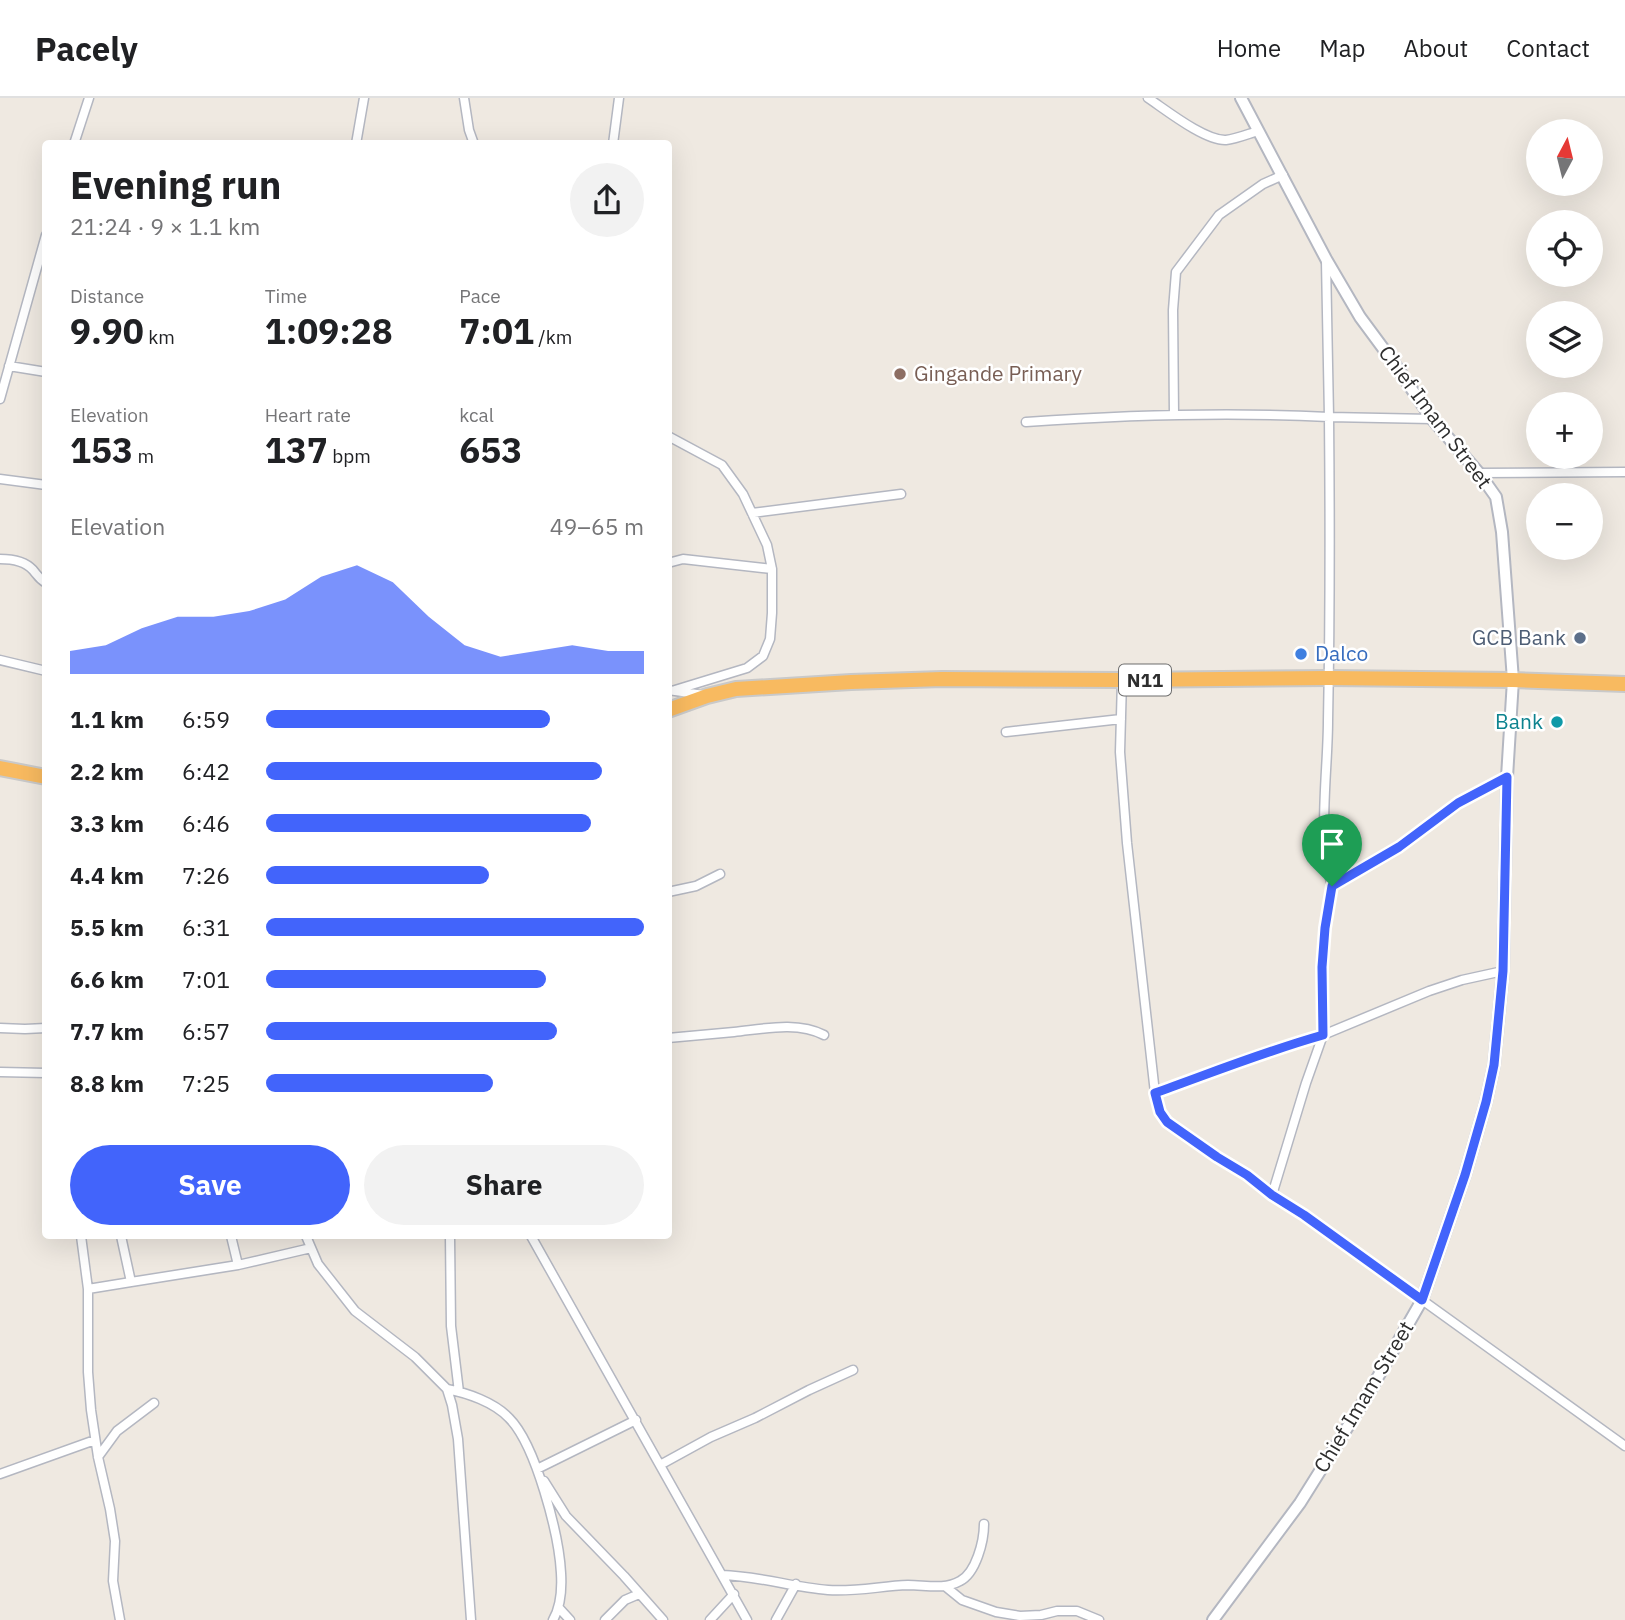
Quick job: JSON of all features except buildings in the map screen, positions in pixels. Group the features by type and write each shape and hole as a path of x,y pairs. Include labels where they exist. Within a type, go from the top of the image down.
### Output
{"highway":[{"name":"N11","path":"672,708 707,695 736,689 942,679 1329,678 1625,684"},
{"path":"0,768 42,776"}],"street":[{"path":"75,140 89,98"},
{"path":"357,140 364,98"},
{"path":"464,98 473,140"},
{"path":"613,140 619,98"},
{"path":"1148,98 1214,139 1228,140 1258,131"},
{"name":"Chief Imam Street","path":"1213,1620 1300,1503 1422,1300 1465,1175 1494,1065 1503,971 1507,777 1513,680 1502,532 1496,497 1479,472 1432,419 1360,317 1326,259 1241,98"},
{"path":"1174,415 1175,272 1219,215 1262,184 1283,175"},
{"path":"0,399 42,249"},
{"path":"1272,1195 1323,1035 1323,954 1325,921 1332,886 1326,854 1325,823 1329,678 1326,259"},
{"path":"9,366 42,371"},
{"path":"1026,422 1212,414 1432,419"},
{"path":"672,438 722,465 752,513 766,545 772,569 770,639 763,656 747,668 672,690"},
{"path":"1479,472 1625,472"},
{"path":"0,479 42,484"},
{"path":"752,513 901,494"},
{"path":"0,559 27,565 42,581"},
{"path":"672,561 683,559 772,569"},
{"path":"0,660 42,670"},
{"path":"1122,680 1120,752 1126,843 1155,1093 1160,1112 1167,1122 1304,1215 1625,1446"},
{"path":"672,690 707,695"},
{"path":"1006,732 1121,719"},
{"path":"1332,886 1399,847 1458,803 1507,777"},
{"path":"672,891 696,886 720,874"},
{"path":"1155,1093 1276,1049 1323,1035 1430,991 1462,980 1503,971"},
{"path":"0,1028 42,1028"},
{"path":"672,1038 772,1028 802,1028 824,1035"},
{"path":"0,1072 42,1073"},
{"path":"81,1239 88,1289 88,1372 95,1440 115,1541 113,1581 120,1620"},
{"path":"122,1239 131,1282"},
{"path":"232,1239 239,1265"},
{"path":"307,1239 318,1264 355,1311 415,1357 447,1389 453,1405 458,1439 471,1620"},
{"path":"450,1239 451,1326 459,1392"},
{"path":"533,1239 747,1620"},
{"path":"88,1289 239,1265 311,1248"},
{"path":"660,1465 681,1452 853,1370"},
{"path":"447,1389 496,1408 509,1417 524,1438 538,1472 560,1558 562,1577 559,1608 554,1620"},
{"path":"98,1457 117,1431 154,1403"},
{"path":"538,1472 636,1420"},
{"path":"0,1474 95,1440"},
{"path":"538,1472 566,1516 663,1620"},
{"path":"722,1574 828,1590 894,1586 946,1587 963,1580 971,1571 984,1537 984,1524"},
{"path":"776,1620 796,1584"},
{"path":"946,1587 962,1600 997,1616 1077,1611 1099,1620"},
{"path":"606,1620 625,1600 639,1594"},
{"path":"710,1620 734,1594"},
{"path":"559,1608 570,1620"}],"place":[{"name":"Gingande Primary","path":"900,374"},
{"name":"GCB Bank","path":"1580,638"},
{"name":"Dalco","path":"1301,654"},
{"name":"Bank","path":"1557,722"}],"route":[{"path":"1507,777 1503,971 1494,1065 1465,1175 1422,1300 1247,1175 1167,1122 1160,1112 1155,1093 1276,1049 1323,1035 1322,967 1325,921 1332,886 1399,847 1458,803 1507,777"}]}
